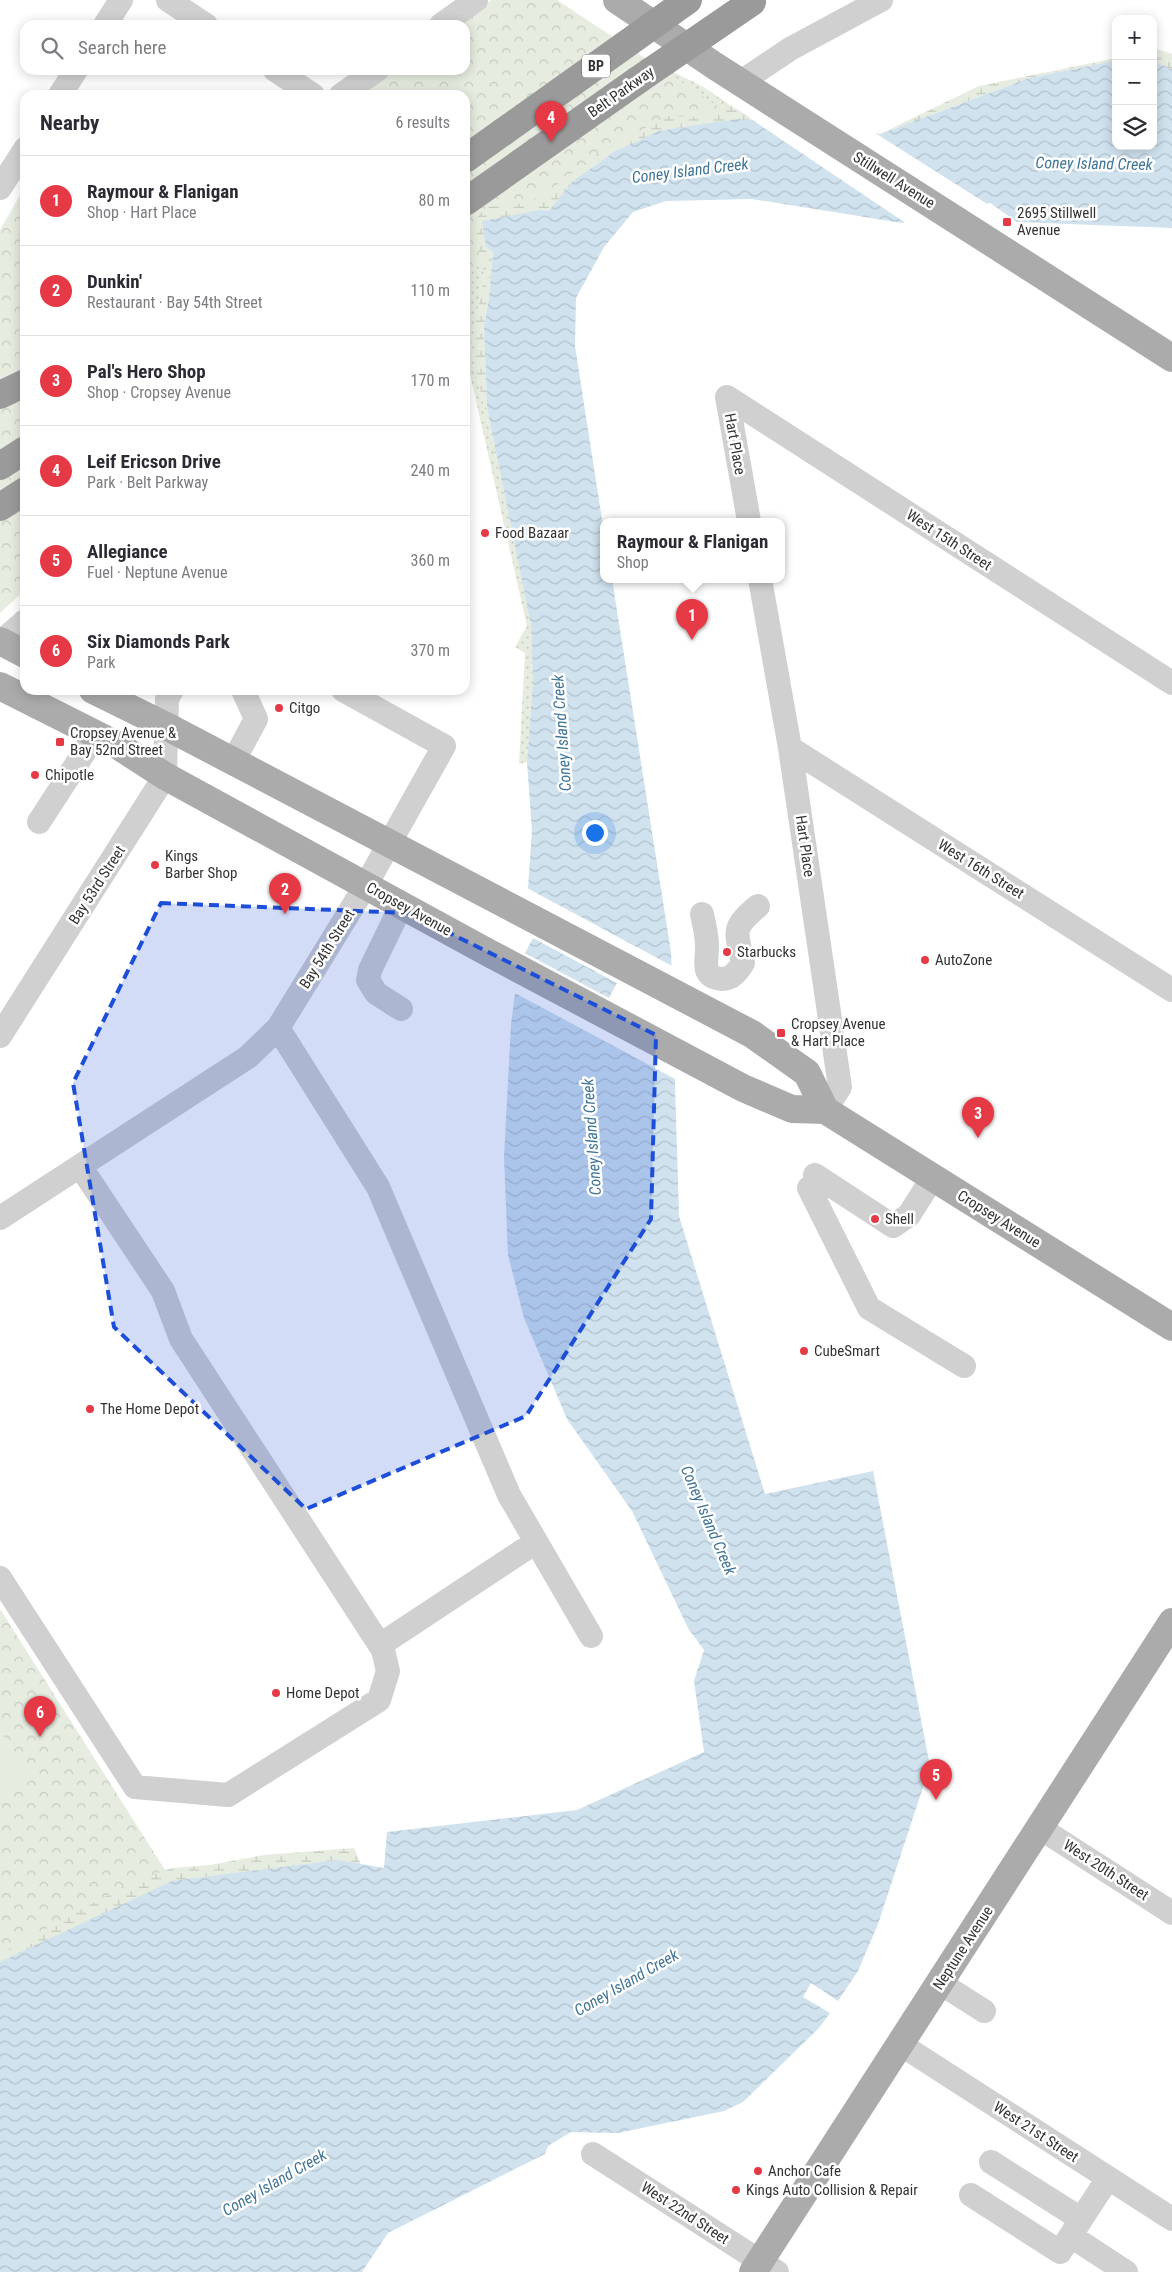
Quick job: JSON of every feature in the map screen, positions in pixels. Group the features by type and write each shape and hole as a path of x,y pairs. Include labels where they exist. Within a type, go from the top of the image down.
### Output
{"highway":[{"name":"BP","path":"470,155 688,0"},
{"name":"Belt Parkway","path":"470,198 755,0"},
{"path":"470,148 503,132"},
{"path":"0,395 20,385"},
{"path":"0,466 20,453"},
{"path":"0,507 20,494"}],"main road":[{"name":"Stillwell Avenue","path":"617,0 740,82 1172,358"},
{"name":"Cropsey Avenue","path":"0,686 96,734 165,776 487,952 744,1088 792,1109 825,1110 1172,1327"},
{"path":"103,695 166,726 752,1034 807,1073 825,1110"},
{"name":"Neptune Avenue","path":"763,2268 900,2044 1172,1622"}],"street":[{"path":"108,20 121,0"},
{"path":"168,0 198,20"},
{"path":"448,20 476,0"},
{"path":"740,82 790,49 881,0"},
{"path":"63,90 73,75"},
{"path":"283,75 306,90"},
{"path":"348,90 370,75"},
{"path":"0,188 16,163"},
{"name":"Hart Place","path":"727,397 748,518"},
{"name":"West 15th Street","path":"727,397 1172,683"},
{"name":"Hart Place","path":"761,583 790,748 840,1087 825,1110"},
{"path":"7,645 20,628"},
{"path":"165,776 167,699 169,695"},
{"path":"233,762 256,719 245,695"},
{"name":"Bay 54th Street","path":"0,1218 248,1057 278,1028 366,885 444,746 352,695"},
{"path":"39,822 96,734"},
{"name":"West 16th Street","path":"790,748 1172,990"},
{"name":"Bay 53rd Street","path":"0,1036 165,776"},
{"path":"401,1009 376,994 368,980 370,970 402,904"},
{"path":"702,914 707,946 706,970 712,976 726,979 732,976 743,963 736,930 740,921 758,906"},
{"path":"278,1028 378,1187 509,1495 591,1636"},
{"path":"0,1578 135,1787 228,1795 379,1700 388,1671 384,1650 181,1339 163,1291 80,1166"},
{"path":"933,1177 909,1215 893,1226 812,1182 869,1308 964,1366"},
{"path":"380,1645 536,1542"},
{"name":"West 20th Street","path":"1040,1828 1172,1913"},
{"path":"940,1983 984,2011"},
{"name":"West 21st Street","path":"900,2044 1172,2219"},
{"name":"West 22nd Street","path":"593,2154 763,2268"},
{"path":"992,2162 1076,2228 1126,2272"},
{"path":"971,2195 1060,2252 1108,2178"}],"highlighted area":[{"path":"161,903 409,913 656,1035 651,1219 526,1416 306,1509 114,1327 73,1083"}],"green space":[{"path":"491,0 557,0 737,119 659,131 614,152 572,182 549,211 540,210 482,221 493,252 470,274 470,90 367,90 388,75 470,75 470,20 464,20"},
{"path":"613,43 702,86 730,105 699,117 477,246 484,273 471,350 511,523 531,625 533,681 527,762 519,764 525,653 515,647 527,626 470,374 470,126"},
{"path":"1157,49 1172,54 1172,69 1157,63"},
{"path":"1112,59 1112,62 1029,78 880,134 979,86"},
{"path":"730,105 756,121 659,131 614,152 572,182 549,211 540,210 482,221 493,252 484,327 487,407 511,523 471,350 484,273 477,246 476,219 486,207 528,203 560,183 600,152 668,116 699,117"},
{"path":"20,195 20,595 0,613 0,230"},
{"path":"0,1609 172,1881 0,1962"},
{"path":"0,1730 31,1780 0,1800"},
{"path":"354,1848 363,1870 0,2010 0,1954 130,1883 172,1868 210,1865 264,1855"}],"water":[{"name":"Coney Island Creek","path":"1112,61 1112,150 1157,150 1157,63 1172,69 1172,228 1017,222 990,203 902,223 752,199 666,201 633,212 604,247 576,298 575,346 602,518 600,518 600,583 613,583 671,952 679,1216 765,1494 873,1471 930,1766 878,1924 858,1971 838,2001 811,1983 803,1997 830,2013 819,2028 743,2102 724,2111 618,2133 571,2132 548,2146 545,2154 388,2233 362,2272 0,2272 0,1962 172,1881 338,1860 384,1868 387,1832 577,1810 704,1752 694,1681 704,1650 688,1628 632,1511 567,1419 524,1318 508,1255 504,1157 511,1024 527,902 532,831 527,762 533,681 531,625 487,407 484,327 493,252 486,246 482,221 540,210 549,211 572,182 614,152 659,131 737,119 880,134 1029,78"}],"pier":[{"path":"748,117 872,131 992,207 907,224"},
{"path":"525,887 674,967 677,1080 513,992","holes":["533,938 617,983 609,998 525,953"]}],"place":[{"name":"Leif Ericson Drive","path":"551,142"},
{"name":"2695 Stillwell Avenue","path":"1007,222"},
{"name":"Food Bazaar","path":"485,533"},
{"name":"Raymour & Flanigan","path":"692,640"},
{"name":"Citgo","path":"279,708"},
{"name":"Cropsey Avenue & Bay 52nd Street","path":"60,742"},
{"name":"Chipotle","path":"35,775"},
{"name":"Kings Barber Shop","path":"155,865"},
{"name":"Dunkin'","path":"285,914"},
{"name":"Starbucks","path":"727,952"},
{"name":"AutoZone","path":"925,960"},
{"name":"Cropsey Avenue & Hart Place","path":"781,1033"},
{"name":"Pal's Hero Shop","path":"978,1138"},
{"name":"Shell","path":"875,1219"},
{"name":"CubeSmart","path":"804,1351"},
{"name":"The Home Depot","path":"90,1409"},
{"name":"Home Depot","path":"276,1693"},
{"name":"Six Diamonds Park","path":"40,1737"},
{"name":"Allegiance","path":"936,1800"},
{"name":"Anchor Cafe","path":"758,2171"},
{"name":"Kings Auto Collision & Repair","path":"736,2190"}]}
